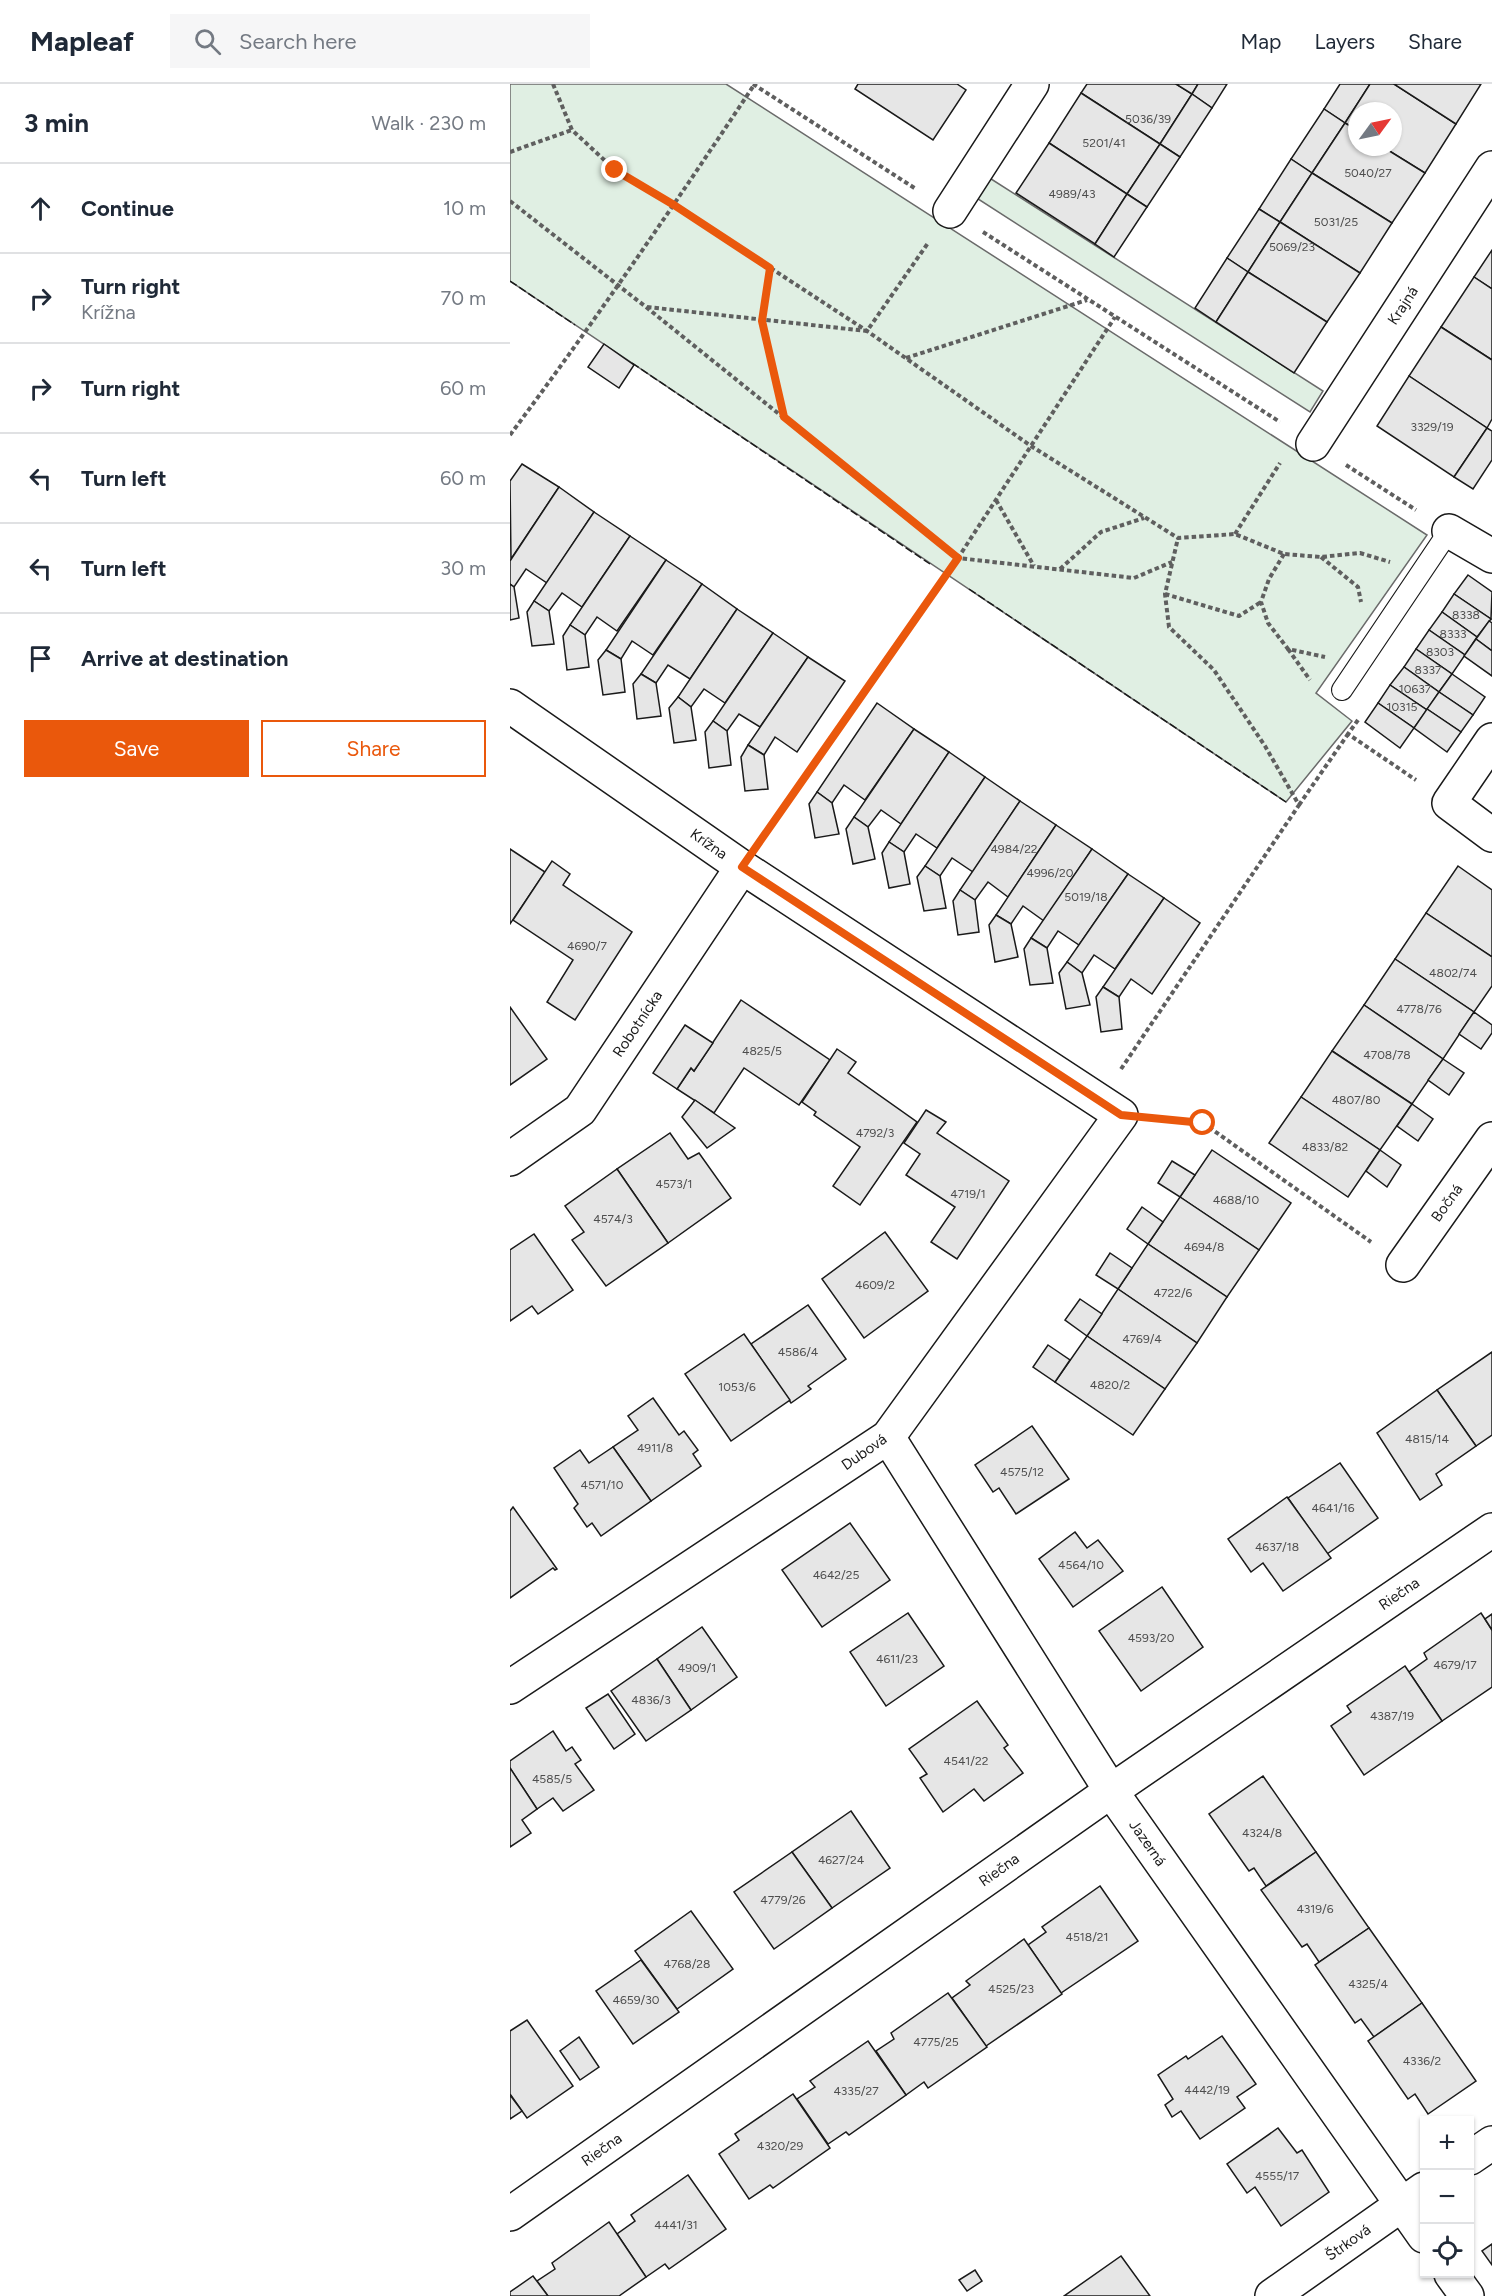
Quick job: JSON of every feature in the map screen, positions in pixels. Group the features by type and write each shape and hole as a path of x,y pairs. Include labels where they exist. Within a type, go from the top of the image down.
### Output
{"street":[{"path":"950,211 1032,84"},
{"name":"Krajná","path":"1306,439 1492,168"},
{"path":"1449,531 1492,556"},
{"name":"Krížna","path":"510,706 742,867 1121,1115"},
{"path":"1492,740 1449,803 1492,835"},
{"name":"Robotnícka","path":"510,1159 580,1110 742,867"},
{"name":"Dubová","path":"510,1687 888,1437 1121,1115"},
{"name":"Bočná","path":"1403,1265 1492,1139"},
{"name":"Jazerná","path":"888,1437 1111,1791 1413,2196 1421,2224"},
{"name":"Riečna","path":"510,2214 1111,1791 1492,1530"},
{"path":"1474,2155 1492,2143"},
{"name":"Štrková","path":"1272,2296 1413,2196"},
{"path":"1454,2278 1467,2296"}],"lane":[{"path":"1342,690 1449,531"}],"path":[{"path":"554,84 572,130 615,170 674,205 867,331 1031,446 1178,538 1235,534 1284,554 1321,556 1360,553 1422,572"},
{"path":"510,435 674,205 753,84 1449,531"},
{"path":"510,152 572,130"},
{"path":"510,201 646,306 958,558 1134,578 1172,562"},
{"path":"867,331 950,211"},
{"path":"770,268 762,321 784,417"},
{"path":"905,358 1088,299"},
{"path":"646,306 762,321 867,331"},
{"path":"742,867 958,558 1115,317"},
{"path":"1235,534 1306,439"},
{"path":"996,500 1034,567"},
{"path":"1059,569 1101,532 1144,517"},
{"path":"1178,538 1165,594 1169,627 1214,670 1265,746 1299,805"},
{"path":"1165,594 1239,616 1261,602 1269,579 1284,554"},
{"path":"1321,556 1358,587 1361,604"},
{"path":"1116,1077 1358,720 1342,690 1309,679 1269,623 1261,602"},
{"path":"1288,649 1327,657"},
{"path":"1348,734 1449,803"},
{"path":"1121,1115 1203,1123 1403,1265"}],"green space":[{"path":"510,84 726,84 1427,535 1316,693 1352,721 1286,802 510,281"},
{"path":"988,177 1323,391 1310,412 975,197"}],"building":[{"path":"858,84 957,84 966,90 933,140 855,89"},
{"path":"1087,84 1176,84 1192,94 1160,144 1081,93"},
{"path":"1176,84 1198,84 1192,94"},
{"path":"1198,84 1227,84 1212,108 1192,94"},
{"path":"1340,84 1370,84 1358,102 1348,102 1348,118 1345,123 1324,109"},
{"path":"1370,84 1394,84 1456,124 1425,173 1398,156 1402,156 1402,102 1358,102"},
{"path":"1394,84 1481,84 1456,124"},
{"path":"1081,93 1160,144 1127,194 1049,143"},
{"path":"1192,94 1212,108 1180,157 1160,144"},
{"path":"1324,109 1345,123 1312,173 1291,159"},
{"path":"1345,123 1348,125 1348,156 1398,156 1425,173 1392,223 1312,173"},
{"path":"1049,143 1127,194 1095,244 1016,193"},
{"path":"1160,144 1180,157 1147,207 1127,194"},
{"path":"1291,159 1312,173 1280,222 1259,209"},
{"path":"1312,173 1392,223 1360,273 1280,222"},
{"path":"1127,194 1147,207 1114,257 1095,244"},
{"path":"1259,209 1280,222 1248,272 1227,258"},
{"path":"1280,222 1360,273 1327,322 1248,272"},
{"path":"1492,250 1492,289 1474,277"},
{"path":"1227,258 1248,272 1216,322 1195,308"},
{"path":"1248,272 1327,322 1294,373 1216,322"},
{"path":"1474,277 1492,289 1492,360 1441,327"},
{"path":"1441,327 1492,360 1492,419 1487,428 1409,376"},
{"path":"604,344 634,365 619,388 588,367"},
{"path":"1409,376 1487,428 1454,477 1377,426"},
{"path":"1487,428 1492,431 1492,460 1473,489 1454,477"},
{"path":"522,464 559,487 511,559 510,481"},
{"path":"559,487 594,512 547,583 526,569 514,587 510,584 510,561"},
{"path":"594,512 630,536 582,607 562,593 549,611 534,601"},
{"path":"630,536 666,560 617,631 597,617 585,635 570,625"},
{"path":"666,560 702,584 653,655 632,641 621,659 606,650"},
{"path":"1468,575 1492,592 1491,619 1454,594"},
{"path":"510,584 514,587 519,618 510,620"},
{"path":"702,584 737,609 690,679 668,665 656,683 641,674"},
{"path":"1454,594 1491,619 1477,637 1442,612"},
{"path":"534,601 549,611 554,644 532,646 527,612"},
{"path":"737,609 773,633 725,703 704,689 691,707 678,697"},
{"path":"1442,612 1477,637 1465,655 1429,630"},
{"path":"1489,621 1492,623 1492,651 1476,639"},
{"path":"570,625 585,635 589,667 567,670 563,636"},
{"path":"1429,630 1465,655 1452,674 1416,649"},
{"path":"773,633 808,657 760,727 739,714 727,731 713,721"},
{"path":"1476,639 1492,651 1492,676 1464,656"},
{"path":"1416,649 1452,674 1439,692 1404,667"},
{"path":"606,650 621,659 625,692 603,695 598,660"},
{"path":"808,657 845,681 797,752 775,737 764,755 748,745"},
{"path":"1404,667 1439,692 1427,710 1390,685"},
{"path":"641,674 656,683 661,716 637,719 633,684"},
{"path":"1452,674 1485,697 1473,715 1439,692"},
{"path":"1390,685 1427,710 1414,728 1378,703"},
{"path":"1439,692 1473,715 1461,732 1427,709"},
{"path":"678,697 691,707 696,740 674,743 669,708"},
{"path":"877,703 914,729 865,800 844,785 832,803 817,792"},
{"path":"1378,703 1414,728 1400,748 1365,722"},
{"path":"1427,709 1461,732 1447,752 1414,728"},
{"path":"713,721 727,731 731,765 709,768 705,732"},
{"path":"914,729 949,752 901,824 881,810 868,827 854,817"},
{"path":"748,745 764,755 768,789 745,791 741,757"},
{"path":"949,752 985,777 937,848 916,834 904,852 889,842"},
{"path":"985,777 1020,801 973,872 952,858 940,876 925,866"},
{"path":"817,792 832,803 839,834 815,838 809,804"},
{"path":"1020,801 1056,825 1008,897 988,882 975,900 960,890"},
{"path":"854,817 868,827 875,859 853,864 846,829"},
{"path":"1056,825 1092,849 1044,921 1023,906 1011,924 996,915"},
{"path":"889,842 904,852 910,884 889,888 882,853"},
{"path":"510,849 545,872 510,924"},
{"path":"1092,849 1128,874 1079,945 1058,931 1047,948 1031,938"},
{"path":"552,861 570,874 563,885 632,932 575,1020 547,1002 573,960 513,920"},
{"path":"925,866 940,876 946,908 924,911 917,877"},
{"path":"1458,866 1492,890 1492,957 1426,913"},
{"path":"1128,874 1164,898 1115,969 1094,955 1082,973 1067,962"},
{"path":"960,890 975,900 979,932 958,935 953,901"},
{"path":"1164,898 1200,923 1152,994 1131,979 1119,997 1103,987"},
{"path":"1426,913 1492,957 1492,986 1474,1012 1395,959"},
{"path":"996,915 1011,924 1018,957 995,962 989,925"},
{"path":"1031,938 1047,948 1053,983 1030,985 1024,949"},
{"path":"1395,959 1474,1012 1443,1059 1364,1005"},
{"path":"1067,962 1082,973 1090,1005 1066,1009 1059,973"},
{"path":"1103,987 1119,997 1122,1029 1101,1032 1096,997"},
{"path":"741,1000 830,1060 799,1105 744,1068 714,1113 677,1089 691,1068 694,1071"},
{"path":"1364,1005 1443,1059 1412,1104 1332,1051"},
{"path":"510,1007 547,1059 510,1085"},
{"path":"1474,1012 1492,1025 1492,1033 1481,1049 1459,1034"},
{"path":"685,1025 713,1043 694,1071 691,1068 677,1089 653,1073"},
{"path":"837,1049 856,1062 848,1073 917,1122 860,1205 833,1186 860,1147 814,1115 816,1112 802,1102"},
{"path":"1332,1051 1412,1104 1380,1150 1301,1097"},
{"path":"1443,1059 1464,1073 1449,1095 1428,1080"},
{"path":"1301,1097 1380,1150 1348,1197 1269,1143"},
{"path":"695,1100 735,1128 707,1148 682,1117"},
{"path":"1412,1104 1433,1119 1418,1141 1397,1126"},
{"path":"926,1110 946,1122 937,1133 1009,1181 957,1259 931,1242 955,1207 906,1175 920,1154 904,1143"},
{"path":"670,1133 688,1159 699,1153 731,1198 668,1243 617,1169"},
{"path":"1212,1150 1291,1203 1259,1250 1180,1197"},
{"path":"1380,1150 1401,1165 1387,1187 1366,1171"},
{"path":"1172,1161 1195,1175 1180,1197 1158,1183"},
{"path":"617,1169 668,1243 606,1286 572,1240 584,1232 565,1206"},
{"path":"1180,1197 1259,1250 1227,1297 1148,1244"},
{"path":"1142,1207 1163,1222 1148,1244 1127,1229"},
{"path":"885,1232 928,1291 864,1338 822,1279"},
{"path":"534,1234 573,1290 538,1314 532,1306 510,1321 510,1250"},
{"path":"1148,1244 1227,1297 1197,1343 1118,1289"},
{"path":"1110,1253 1132,1268 1118,1289 1096,1275"},
{"path":"1118,1289 1197,1343 1165,1389 1087,1336"},
{"path":"1080,1299 1102,1314 1087,1336 1065,1320"},
{"path":"808,1305 846,1359 808,1386 811,1389 791,1403 751,1344"},
{"path":"744,1334 790,1400 731,1441 685,1374"},
{"path":"1087,1336 1165,1389 1133,1435 1055,1382"},
{"path":"1048,1345 1070,1360 1055,1382 1033,1367"},
{"path":"1492,1352 1492,1435 1476,1446 1437,1390"},
{"path":"1437,1390 1476,1446 1436,1474 1442,1485 1420,1500 1377,1433"},
{"path":"653,1398 679,1435 684,1431 698,1450 693,1454 701,1466 651,1501 613,1447 638,1430 628,1416"},
{"path":"1032,1426 1069,1479 1016,1514 999,1488 993,1492 975,1465"},
{"path":"613,1447 651,1501 601,1536 592,1523 587,1527 574,1508 578,1504 554,1468 580,1450 589,1463"},
{"path":"1340,1463 1378,1518 1327,1554 1288,1498"},
{"path":"1287,1497 1331,1558 1283,1591 1263,1563 1251,1572 1228,1539"},
{"path":"513,1507 557,1569 553,1568 510,1598 510,1511"},
{"path":"850,1523 890,1580 822,1627 782,1570"},
{"path":"1075,1532 1087,1548 1098,1540 1123,1571 1073,1607 1039,1559"},
{"path":"1162,1587 1203,1647 1141,1691 1099,1631"},
{"path":"908,1613 944,1666 886,1706 850,1652"},
{"path":"1481,1613 1492,1630 1492,1687 1442,1721 1409,1672 1427,1659 1424,1653"},
{"path":"1492,1614 1492,1630 1485,1619"},
{"path":"702,1627 737,1677 691,1710 657,1659"},
{"path":"657,1659 691,1710 646,1741 611,1691"},
{"path":"1405,1666 1442,1721 1364,1775 1331,1726 1351,1712 1347,1706"},
{"path":"608,1694 635,1734 614,1749 586,1708"},
{"path":"977,1701 1008,1745 1004,1748 1023,1773 984,1801 974,1789 943,1812 920,1778 927,1774 909,1749"},
{"path":"553,1731 566,1751 572,1747 581,1760 575,1764 594,1790 563,1811 553,1798 537,1809 510,1768 510,1761"},
{"path":"510,1768 537,1809 522,1820 531,1833 510,1847"},
{"path":"1263,1776 1316,1852 1266,1886 1254,1868 1249,1871 1209,1814"},
{"path":"851,1811 890,1868 832,1908 792,1852"},
{"path":"792,1852 832,1908 774,1949 734,1892"},
{"path":"1316,1852 1369,1928 1319,1962 1307,1944 1302,1947 1261,1890"},
{"path":"1100,1886 1138,1941 1061,1993 1028,1945 1046,1932 1042,1927"},
{"path":"691,1911 733,1969 677,2009 635,1951"},
{"path":"1369,1928 1422,2003 1374,2037 1361,2019 1355,2023 1315,1965"},
{"path":"1024,1939 1062,1994 986,2046 952,1998 970,1985 966,1981"},
{"path":"641,1960 679,2012 633,2044 596,1991"},
{"path":"948,1993 987,2047 928,2088 924,2082 906,2095 876,2051 894,2039 891,2033"},
{"path":"1422,2003 1476,2081 1428,2114 1415,2094 1408,2099 1368,2041"},
{"path":"527,2020 573,2086 527,2118 510,2094 510,2031"},
{"path":"1222,2036 1256,2084 1237,2097 1245,2108 1200,2139 1181,2111 1172,2117 1165,2105 1173,2099 1158,2075 1186,2056 1188,2059"},
{"path":"579,2037 599,2067 580,2080 560,2051"},
{"path":"868,2041 906,2095 849,2135 846,2132 828,2144 797,2099 815,2087 810,2081"},
{"path":"793,2094 830,2148 773,2188 770,2185 749,2199 719,2154 739,2140 735,2134"},
{"path":"510,2095 522,2111 510,2119"},
{"path":"1278,2128 1297,2153 1302,2150 1329,2192 1281,2226 1255,2187 1247,2193 1227,2164"},
{"path":"688,2175 726,2229 669,2269 665,2264 646,2277 617,2234 635,2221 631,2215"},
{"path":"609,2222 646,2277 619,2296 548,2296 537,2281 555,2269 552,2263"},
{"path":"1492,2244 1492,2265 1482,2251"},
{"path":"1121,2256 1150,2296 1064,2296"},
{"path":"975,2270 982,2281 967,2291 959,2280"},
{"path":"533,2276 548,2296 510,2296 510,2292"}],"fence":[{"path":"510,281 575,325"},
{"path":"632,363 930,564"},
{"path":"969,589 1286,802"}],"route":[{"path":"615,170 674,205 770,268 762,321 784,417 958,558 742,867 1121,1115 1203,1123"}]}
